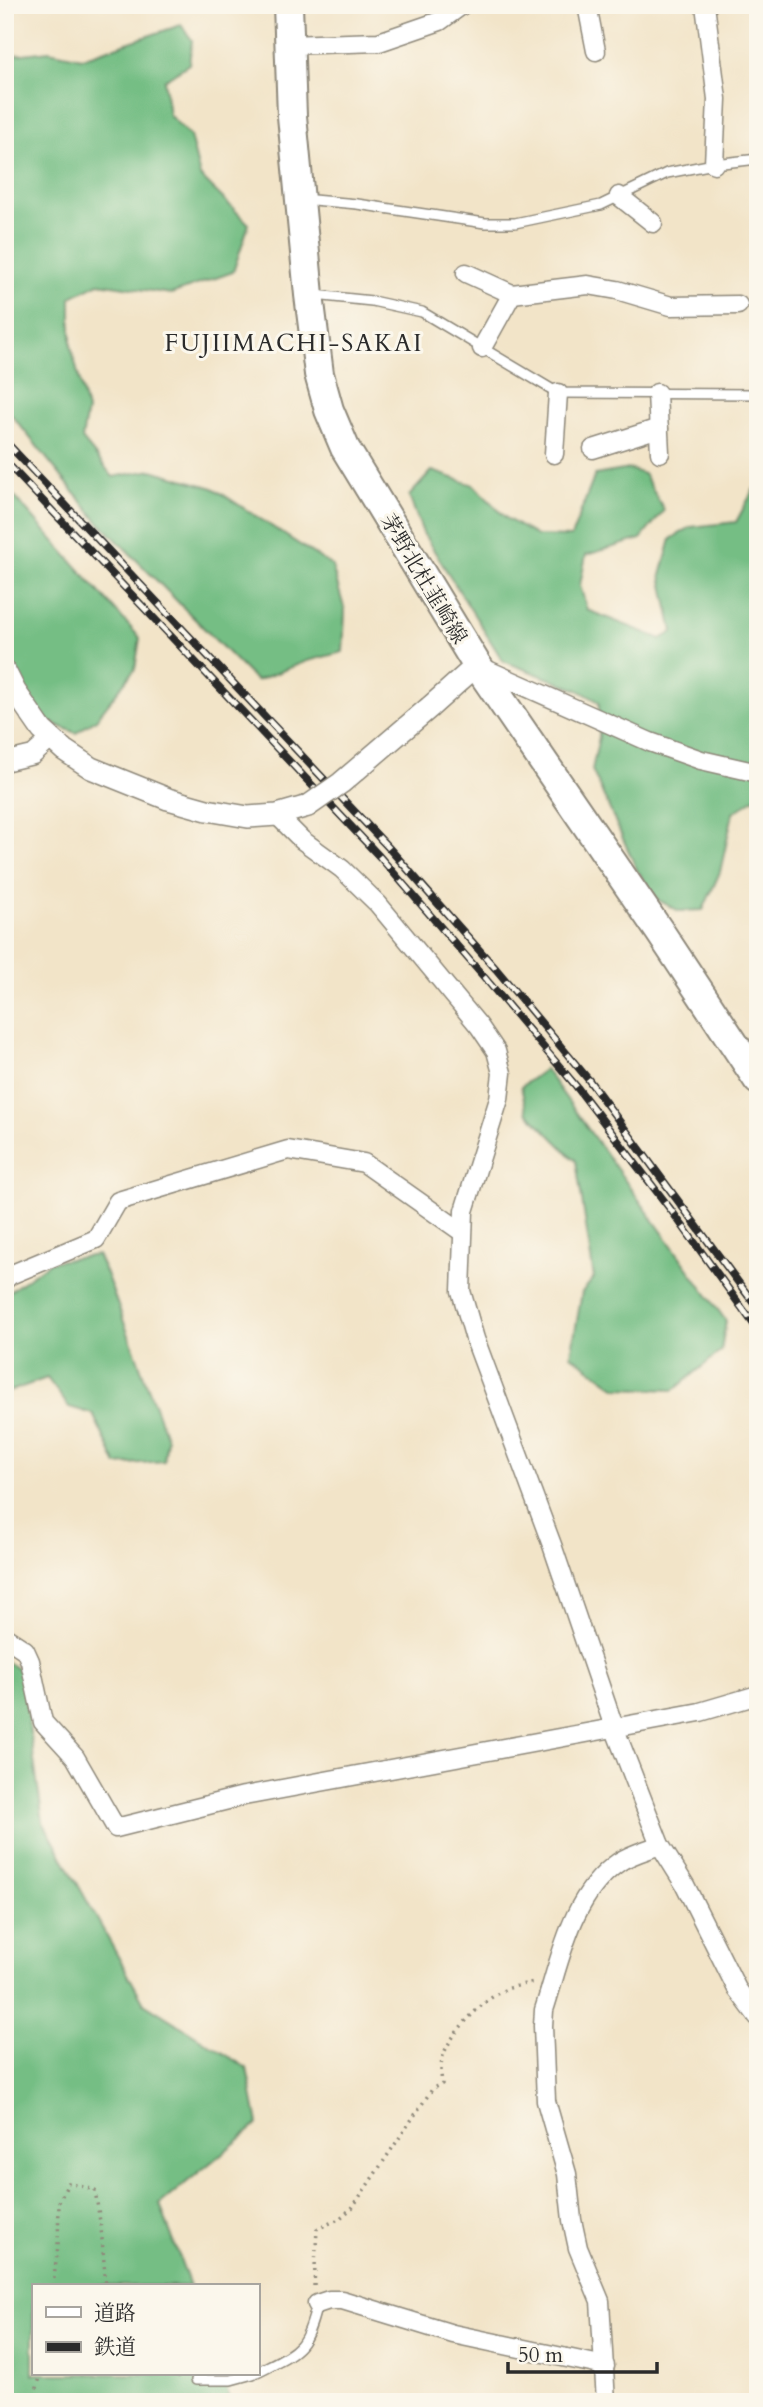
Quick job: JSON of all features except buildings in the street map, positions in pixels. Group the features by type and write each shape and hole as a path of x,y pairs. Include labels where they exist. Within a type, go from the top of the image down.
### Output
{"main road":[{"name":"茅野北杜韮崎線","path":"288,5 292,116 309,295 320,374 329,410 345,448 477,665 758,1080"}],"street":[{"path":"288,45 379,42 440,21 462,5"},
{"path":"587,5 596,51"},
{"path":"705,5 717,99 714,164"},
{"path":"619,196 653,223"},
{"path":"466,273 512,294 588,285 617,290 671,306 738,305"},
{"path":"482,348 512,294"},
{"path":"554,454 558,393"},
{"path":"657,393 660,453"},
{"path":"593,449 659,428"},
{"path":"5,671 29,710 52,738 91,768 168,799 207,810 248,817 277,814 308,806 341,783 477,665 650,742 701,760 758,773"},
{"path":"5,755 9,761 33,755 52,738"},
{"path":"277,814 302,840 342,869 378,905 480,1026 496,1051 502,1073 499,1099 464,1211 460,1290 475,1339 552,1545 614,1727 660,1845 685,1885 737,1989 758,2017"},
{"path":"5,1280 10,1275 96,1239 118,1202 288,1150 364,1163 462,1232"},
{"path":"5,1637 25,1650 30,1661 43,1722 75,1757 116,1829 244,1796 700,1712 758,1695"},
{"path":"606,2402 600,2301 578,2248 567,2174 546,2101 544,2010 575,1914 599,1879 621,1860 660,1845"},
{"path":"317,2304 342,2300 453,2334 605,2366"}],"lane":[{"path":"300,198 485,223 515,223 601,205 667,173 758,159"},
{"path":"309,295 372,301 422,312 558,393 758,394"},
{"path":"259,2371 297,2350 306,2341 317,2304"},
{"path":"196,2380 231,2380 245,2376"}],"path":[{"path":"317,2304 314,2297 317,2229 339,2219 352,2208 433,2088 442,2084 443,2054 456,2031 489,1998 506,1989 554,1981"},
{"path":"53,2284 59,2202 68,2183 95,2190 102,2228 106,2284"},
{"path":"33,2402 40,2376"}],"green space":[{"path":"181,25 192,40 189,64 164,80 169,115 190,136 200,176 249,224 233,272 171,294 99,283 71,297 71,346 87,410 82,439 113,477 152,470 213,488 332,566 345,611 343,652 307,661 256,681 96,519 5,407 5,62 15,55 49,51 82,58"},
{"path":"629,469 644,474 664,510 641,539 586,555 580,585 587,610 661,639 673,632 661,575 671,539 691,527 736,522 754,489 758,490 758,796 733,813 720,872 703,910 679,911 658,900 637,870 592,770 599,737 599,702 578,690 503,661 423,533 409,496 432,471 474,485 506,518 537,536 571,537 595,475"},
{"path":"5,486 140,638 135,669 96,719 76,733 5,703"},
{"path":"545,1069 726,1321 721,1351 674,1390 617,1388 571,1355 582,1292 594,1278 576,1161 527,1112 521,1087"},
{"path":"97,1255 167,1439 164,1461 117,1465 93,1414 69,1407 47,1378 5,1393 5,1295 50,1262"},
{"path":"5,1661 21,1671 43,1822 144,2003 247,2068 258,2124 160,2204 189,2284 32,2284 32,2376 222,2376 231,2402 5,2402"}],"railway":[{"path":"5,441 388,847 496,969 588,1079 758,1309"},
{"path":"5,461 379,856 484,977 576,1086 758,1330"}],"district":[{"name":"FUJIIMACHI-SAKAI","path":"294,343"}]}
